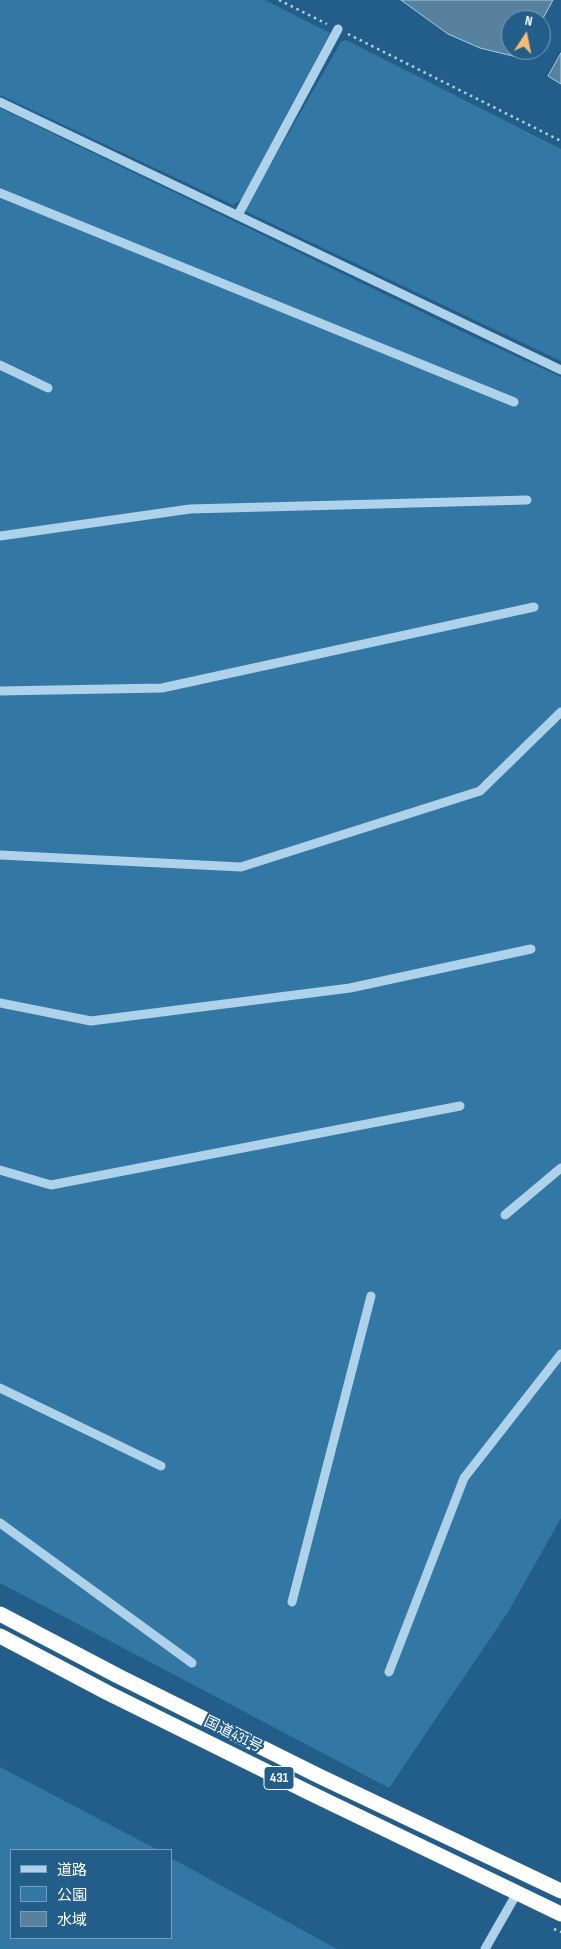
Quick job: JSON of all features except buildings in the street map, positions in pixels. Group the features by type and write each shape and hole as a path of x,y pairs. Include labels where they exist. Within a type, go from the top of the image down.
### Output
{"highway":[{"name":"国道431号","path":"0,1614 118,1676 293,1763 561,1891"},
{"name":"国道431号","path":"0,1636 108,1693 561,1914"}],"street":[{"path":"238,215 338,29"},
{"path":"0,102 561,370"},
{"path":"0,194 514,402"},
{"path":"0,365 48,388"},
{"path":"0,536 190,509 527,500"},
{"path":"0,690 162,688 534,607"},
{"path":"0,855 240,867 480,791 561,712"},
{"path":"0,1003 91,1022 350,988 531,949"},
{"path":"0,1170 51,1185 460,1106"},
{"path":"505,1215 561,1168"},
{"path":"292,1602 371,1296"},
{"path":"389,1672 464,1478 561,1354"},
{"path":"0,1388 161,1466"},
{"path":"0,1522 192,1663"},
{"path":"485,1949 517,1893"}],"path":[{"path":"279,0 561,141"}],"green space":[{"path":"0,0 265,0 330,33 241,200 233,205 0,95"},
{"path":"346,40 561,149 561,361 247,212 245,209 341,42"},
{"path":"0,108 459,330 561,377 561,1518 508,1612 389,1788 0,1583"},
{"path":"0,1767 156,1849 10,1849 10,1939 172,1939 172,1859 337,1949 0,1949"}],"water":[{"path":"401,0 553,0 548,10 501,10 501,53 480,48 448,34"},
{"path":"561,53 561,84 548,76"}]}
